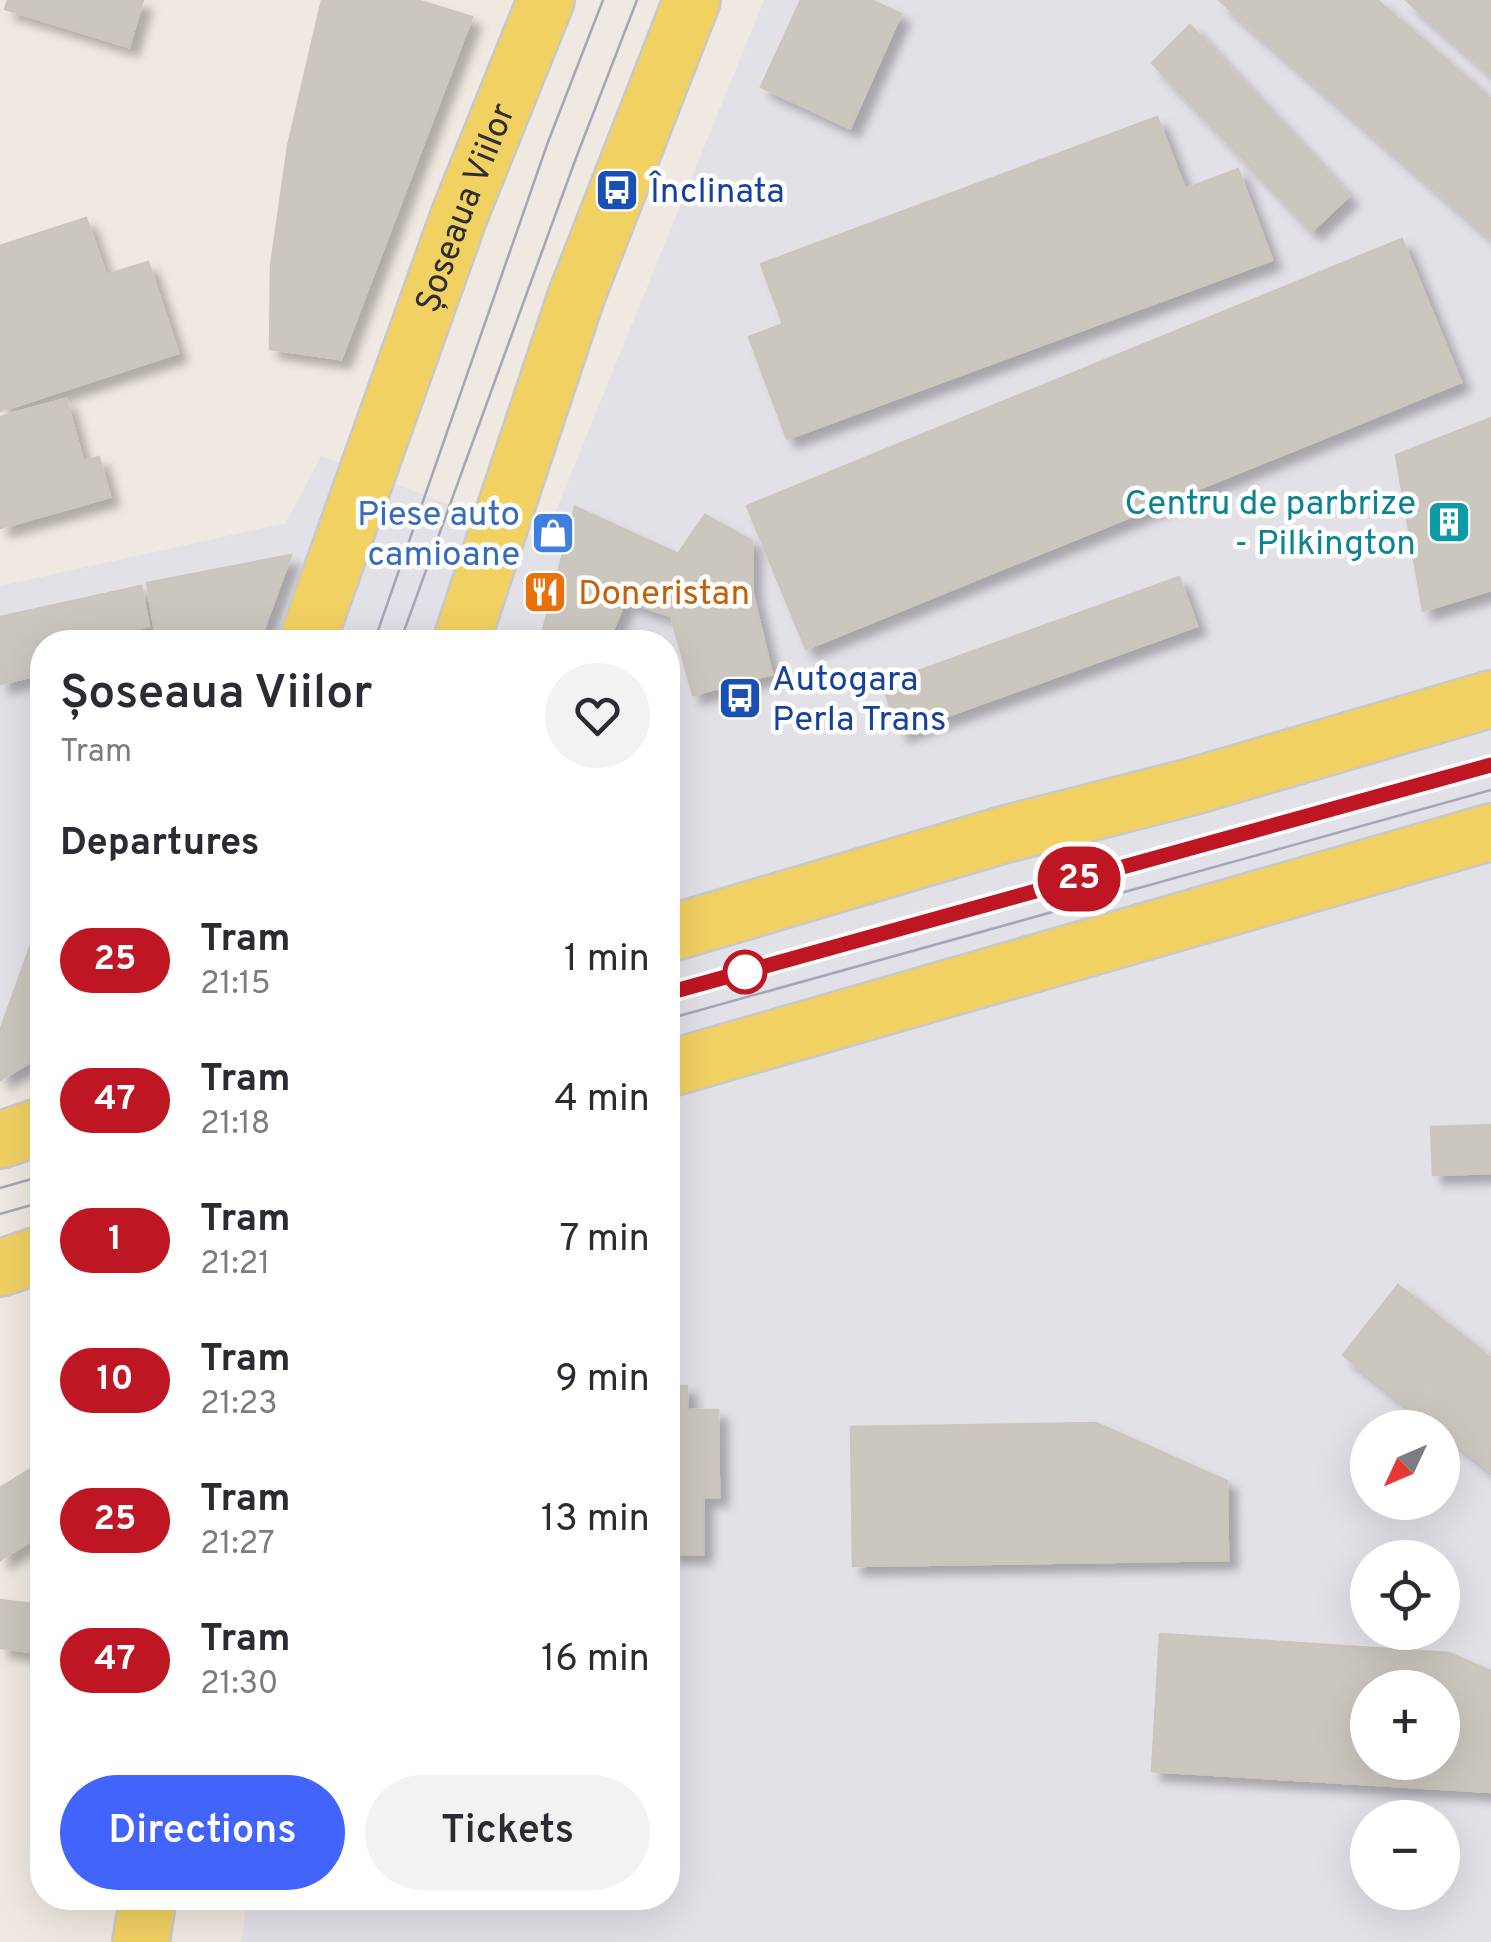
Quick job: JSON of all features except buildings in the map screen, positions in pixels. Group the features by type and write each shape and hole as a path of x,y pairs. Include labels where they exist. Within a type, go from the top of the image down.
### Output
{"main road":[{"name":"Șoseaua Viilor","path":"312,630 459,216 546,0"},
{"path":"465,630 576,297 692,0"},
{"path":"680,930 1006,834 1194,786 1491,699"},
{"path":"680,1066 1491,832"},
{"path":"0,1140 30,1130"},
{"path":"142,1942 146,1910"}],"shaded area":[{"path":"764,0 1491,0 1491,1942 241,1942 245,1910 680,1910 680,630 30,630 30,1076 0,1085 0,586 286,523 321,456 544,540"}],"tram line":[{"path":"378,630 548,142 603,0"},
{"path":"404,630 637,0"},
{"path":"680,990 1491,765"},
{"name":"25","path":"680,990 1491,765"},
{"path":"680,1016 1491,790"},
{"path":"0,1188 30,1179"},
{"path":"0,1214 30,1205"}],"place":[{"name":"Înclinata","path":"617,190"},
{"name":"Centru de parbrize - Pilkington","path":"1449,522"},
{"name":"Piese auto camioane","path":"553,533"},
{"name":"Doneristan","path":"545,592"},
{"name":"Autogara Perla Trans","path":"740,698"}]}
